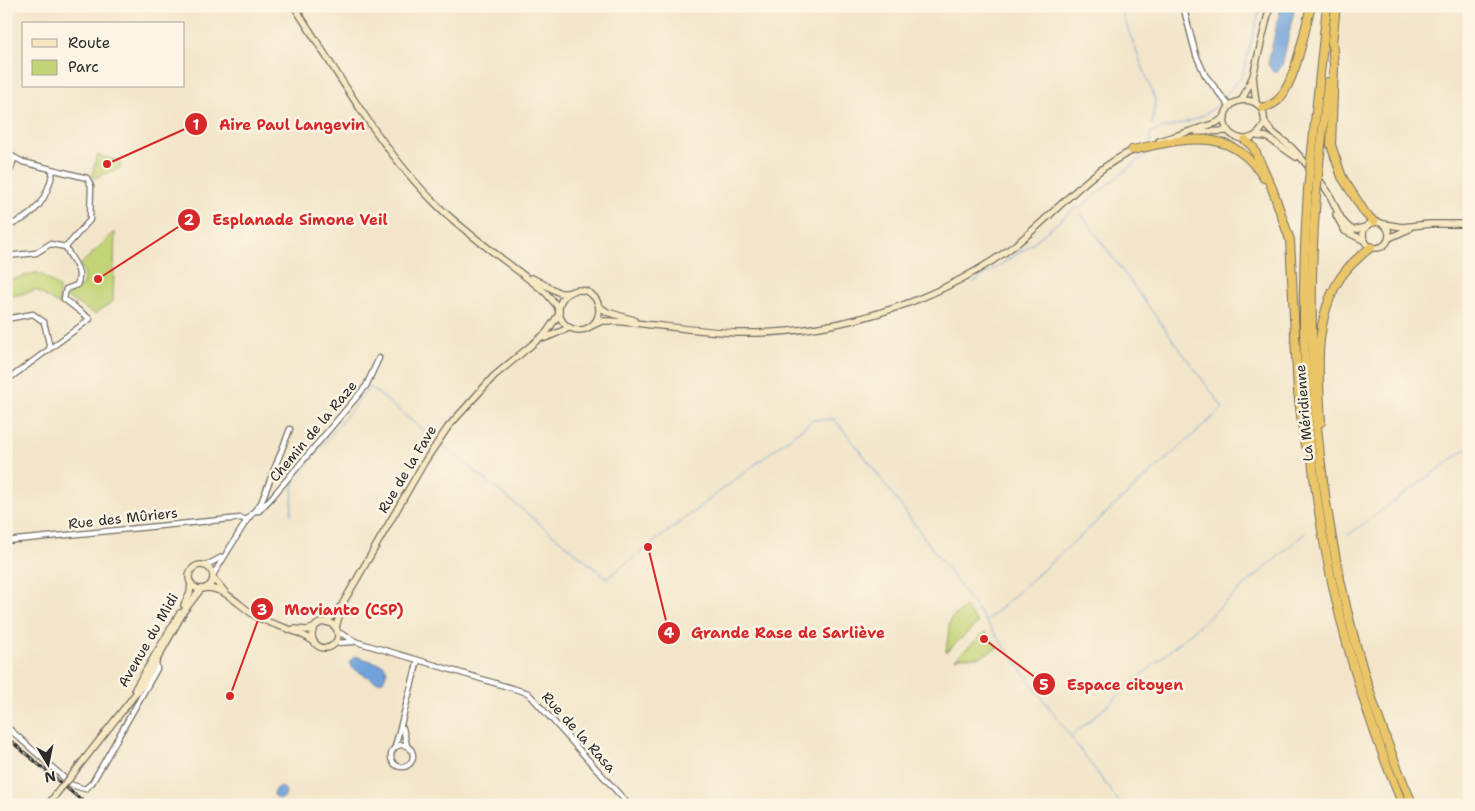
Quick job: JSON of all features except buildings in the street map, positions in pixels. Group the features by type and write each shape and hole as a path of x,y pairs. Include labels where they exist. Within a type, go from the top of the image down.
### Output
{"highway":[{"path":"1259,106 1272,105 1280,99 1288,85 1311,6"},
{"name":"La Méridienne","path":"1327,6 1308,190 1303,320 1306,397 1314,484 1326,560 1352,660 1380,749 1403,805"},
{"name":"La Méridienne","path":"1336,6 1316,195 1311,288 1312,367 1322,477 1334,548 1354,631 1375,704 1413,805"},
{"path":"1332,39 1334,67 1331,145 1342,177 1365,213 1374,222"},
{"path":"1132,150 1199,138 1216,140 1232,147 1245,155 1259,171 1286,223"},
{"path":"1245,140 1253,147 1258,156 1286,223 1293,260 1298,392 1307,458 1314,484"},
{"path":"1322,477 1324,448 1319,370 1321,331 1326,306 1334,287 1368,244"}],"main road":[{"path":"294,6 387,147 410,176 457,223 546,293 557,306 559,314 569,328 582,330 602,321 611,320 736,333 794,330 853,321 910,303 960,280 1007,250 1041,224 1099,171 1132,150 1216,123 1225,117 1230,107 1242,100 1252,76 1270,6"},
{"path":"1252,76 1265,123 1293,148 1325,187 1345,223 1353,230 1366,227 1374,222 1393,227 1469,224"},
{"path":"1242,100 1259,106"},
{"path":"1225,117 1228,131 1236,138 1245,140 1257,136 1267,137 1293,154 1324,189 1345,231 1368,244 1383,246 1389,238 1403,230 1418,226"},
{"path":"1257,136 1265,123"},
{"path":"1187,133 1228,131"},
{"path":"1384,224 1389,232 1389,238"},
{"path":"1366,227 1363,234 1368,244"},
{"path":"519,271 560,293 581,290 587,292 597,300 599,306 599,313 594,325"},
{"path":"559,314 561,301 570,293"},
{"path":"599,306 607,312 661,325"},
{"name":"Rue de la Fave","path":"327,622 343,603 433,446 463,408 510,362 546,333 559,314"},
{"name":"Rue de la Fave","path":"510,362 548,336 569,328"},
{"path":"234,601 205,566 198,566 192,570 189,576 191,583 203,588 213,588 259,618 306,635 324,648 335,643 337,630 327,622 319,623 314,628 307,630 287,628"},
{"path":"203,588 211,584 213,576"},
{"name":"Avenue du Midi","path":"123,708 170,630 190,593 191,583"},
{"name":"Avenue du Midi","path":"48,805 156,664 184,611 203,588"},
{"name":"Rue de la Fave","path":"337,630 343,603"},
{"path":"313,641 314,628"}],"street":[{"path":"1183,6 1196,55 1205,75 1230,107"},
{"path":"6,153 14,159 87,178 91,186 90,220 66,247"},
{"path":"6,182 14,159"},
{"path":"6,226 20,222 41,205 49,190 53,170"},
{"path":"6,256 36,253 50,244 66,247"},
{"path":"6,381 90,319 64,299 64,291 77,285 80,275 66,247"},
{"path":"6,320 33,314 44,322 50,348"},
{"name":"Chemin de la Raze","path":"256,511 259,511 273,496 366,386 379,358"},
{"path":"213,576 247,520 256,511 268,488 279,454 290,429"},
{"name":"Rue des Mûriers","path":"6,541 241,518 247,520"},
{"path":"205,566 214,563 225,554"},
{"path":"6,726 72,785 85,789 92,783 157,669 156,660 170,630"},
{"path":"337,630 356,642 418,660 395,747 392,751 391,759 396,765 402,767 409,765 413,758 412,751 407,746 402,722"},
{"path":"335,643 356,642"},
{"name":"Rue de la Rasa","path":"418,660 528,693 629,805"},
{"path":"395,747 407,746"}],"green space":[{"path":"97,155 120,161 120,168 94,178 92,175"},
{"path":"115,232 113,301 95,314 69,299 67,293 83,286 84,272 80,265"},
{"path":"39,273 59,287 59,305 36,290 6,298 6,281"},
{"path":"965,607 978,623 946,652 950,620"},
{"path":"985,632 998,647 980,657 961,657 955,659"}],"water":[{"path":"1281,6 1295,6 1282,66 1277,72 1273,72 1268,64"},
{"path":"355,656 384,665 387,671 383,681 377,682 352,668 350,661"},
{"path":"278,787 282,787 286,793 282,799 278,799 274,795 274,791"}],"waterway":[{"path":"1119,6 1155,99 1152,125"},
{"path":"1224,97 1242,76 1261,6"},
{"path":"1150,142 1151,132 1198,118 1222,100"},
{"path":"1078,209 1148,154 1149,150"},
{"path":"974,282 1029,246 1077,208"},
{"path":"986,621 1223,408 1081,214"},
{"path":"291,515 294,480 370,387 434,439"},
{"path":"441,444 607,578 813,420 834,419 859,449 1121,805"},
{"path":"1348,535 1469,447"},
{"path":"1072,736 1305,533"}],"railway":[{"path":"6,737 87,805"}],"place":[{"name":"Aire Paul Langevin","path":"107,164"},
{"name":"Esplanade Simone Veil","path":"98,279"},
{"name":"Grande Rase de Sarliève","path":"648,547"},
{"name":"Espace citoyen","path":"984,639"},
{"name":"Movianto (CSP)","path":"230,696"}]}
